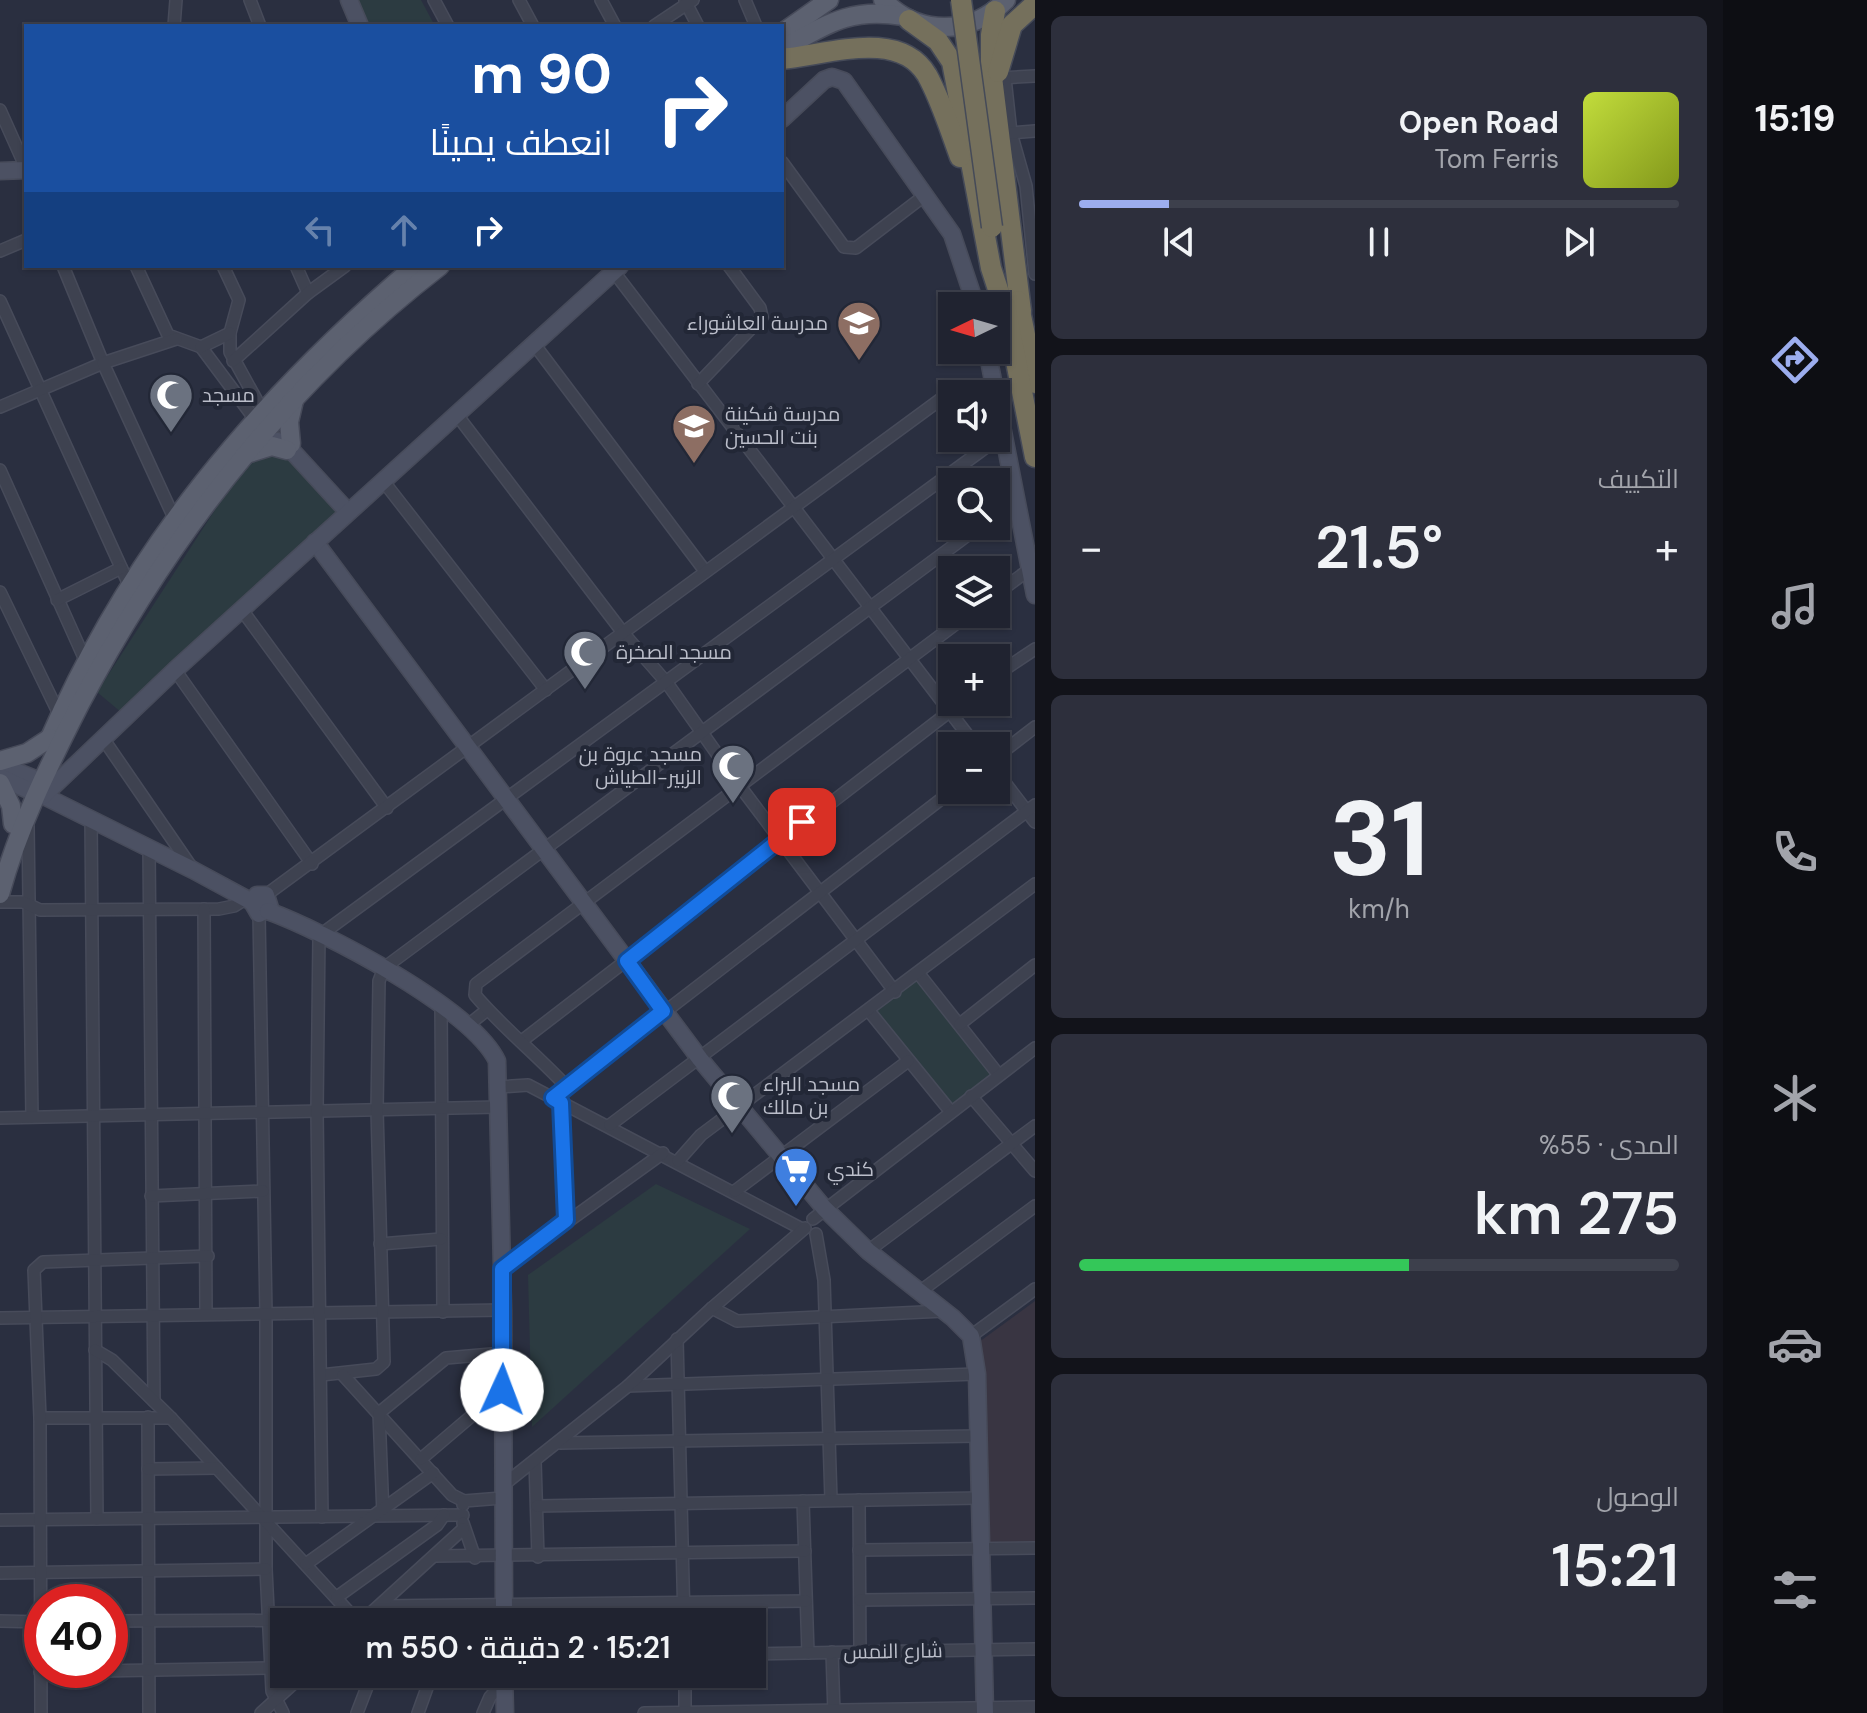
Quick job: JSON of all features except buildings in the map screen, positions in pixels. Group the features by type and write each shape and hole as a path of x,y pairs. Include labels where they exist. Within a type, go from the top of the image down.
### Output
{"highway":[{"path":"961,0 1035,457"},
{"path":"972,0 997,226"},
{"path":"999,84 1007,34 1017,17 1035,4"},
{"path":"1001,6 990,51 999,84 1014,314"},
{"path":"906,18 938,41 952,62 991,268 1014,314 1035,383"},
{"path":"784,59 888,48 911,57 929,78 976,197"}],"main road":[{"path":"784,32 829,0"},
{"path":"883,0 906,18"},
{"path":"784,48 840,18 869,12 906,18 926,26 953,27 980,20 1001,6"},
{"path":"35,789 50,738 86,662 130,587 175,520 335,336 413,268"},
{"path":"0,856 117,638 176,544 241,456 263,419 438,268"},
{"path":"241,456 272,446 290,449 289,422 296,393"},
{"path":"0,763 16,758 50,738"},
{"path":"0,780 20,821 0,894"}],"street":[{"path":"174,24 176,0"},
{"path":"250,0 259,24"},
{"path":"349,0 359,24"},
{"path":"434,0 447,24"},
{"path":"519,0 532,24"},
{"path":"601,0 614,24"},
{"path":"745,0 755,24"},
{"path":"657,24 688,1 697,24"},
{"path":"1035,76 999,84 1011,133 1031,186 1035,274"},
{"path":"784,117 824,80 832,77 844,81 958,248 972,292"},
{"path":"0,110 24,164"},
{"path":"1011,133 1035,131"},
{"path":"784,165 844,247 856,248 924,196"},
{"path":"0,171 24,169"},
{"path":"0,251 24,241"},
{"path":"64,268 103,363 175,520"},
{"path":"137,268 163,328 176,339 201,347 231,388 348,512"},
{"path":"224,268 239,300 230,333 233,361 263,419"},
{"path":"297,268 308,293"},
{"path":"233,361 308,293 342,268"},
{"path":"698,384 762,317 760,308 730,268"},
{"path":"35,789 102,737 617,269 698,384 938,697"},
{"path":"0,301 130,587"},
{"path":"201,347 230,333"},
{"path":"0,407 103,363 176,339"},
{"path":"534,344 705,571"},
{"path":"231,388 244,379"},
{"path":"0,902 23,902 40,910 204,909 258,904 938,401"},
{"path":"457,415 624,634 667,683 739,785 895,992"},
{"path":"319,936 508,801 979,452"},
{"path":"1007,452 1035,595"},
{"path":"0,470 5,498 86,662"},
{"path":"384,482 546,690"},
{"path":"1010,503 1016,498"},
{"path":"321,1375 343,1375 383,1366 377,1110 379,981 384,968 962,540"},
{"path":"315,542 663,1011 782,1157 812,1224 822,1259 831,1500"},
{"path":"57,600 121,568"},
{"path":"1010,584 1030,569"},
{"path":"0,592 60,716"},
{"path":"242,610 387,808"},
{"path":"565,1085 523,1040 487,1010 475,995 476,984 950,628"},
{"path":"1010,666 1035,649"},
{"path":"175,670 312,864"},
{"path":"523,1040 781,838 944,716"},
{"path":"952,716 965,732"},
{"path":"1010,746 1035,727"},
{"path":"102,737 193,870"},
{"path":"0,763 35,789 91,819 384,968 467,1026 493,1053 499,1087 504,1608"},
{"path":"0,780 35,789"},
{"path":"1010,786 1031,808 1035,822"},
{"path":"566,1220 557,1101 565,1085 938,801"},
{"path":"610,1125 1031,808"},
{"path":"91,819 92,1260 97,1519"},
{"path":"20,821 31,906 32,1117"},
{"path":"149,848 154,1401"},
{"path":"678,1161 701,1135 1035,884"},
{"path":"128,1671 270,1668 265,1518 266,1314 258,904"},
{"path":"204,909 206,1314"},
{"path":"319,936 317,1111 322,1517"},
{"path":"960,1024 1035,965"},
{"path":"919,974 998,1074"},
{"path":"441,1006 443,1312"},
{"path":"467,1026 487,1010"},
{"path":"869,1011 951,1112"},
{"path":"343,1375 452,1495 464,1501 502,1492 812,1224 998,1074 1035,1048"},
{"path":"735,1191 908,1061"},
{"path":"499,1087 528,1085 735,1191 868,1251 971,1336 977,1374 985,1710"},
{"path":"971,1096 1035,1171"},
{"path":"0,1118 498,1107"},
{"path":"868,1251 1035,1126"},
{"path":"502,1269 663,1153"},
{"path":"151,1196 263,1191"},
{"path":"918,1293 1035,1206"},
{"path":"380,1244 441,1239"},
{"path":"39,1584 36,1266 92,1260 208,1256"},
{"path":"971,1336 1035,1289"},
{"path":"712,1308 737,1321 944,1311"},
{"path":"0,1318 503,1310"},
{"path":"677,1339 683,1608"},
{"path":"95,1350 112,1360 171,1418 347,1608"},
{"path":"379,1413 446,1358 503,1353"},
{"path":"628,1386 977,1374"},
{"path":"421,1459 502,1390"},
{"path":"379,1413 380,1513"},
{"path":"148,1417 149,1713"},
{"path":"40,1418 171,1418"},
{"path":"560,1443 977,1436"},
{"path":"535,1461 538,1557"},
{"path":"148,1469 217,1468"},
{"path":"306,1564 433,1473"},
{"path":"537,1506 979,1498"},
{"path":"859,1500 860,1651"},
{"path":"464,1501 463,1529 475,1558"},
{"path":"803,1501 808,1653"},
{"path":"0,1520 322,1517 380,1513 463,1515"},
{"path":"337,1597 437,1525 444,1515"},
{"path":"377,1608 463,1529"},
{"path":"859,1550 1035,1548"},
{"path":"435,1556 475,1558 805,1551"},
{"path":"0,1573 266,1569"},
{"path":"860,1600 1035,1598"},
{"path":"380,1606 806,1601"},
{"path":"128,1621 268,1620"},
{"path":"0,1621 24,1622"},
{"name":"شارع النمس","path":"766,1654 1035,1649"},
{"path":"832,1652 834,1712"},
{"path":"40,1688 41,1713"},
{"path":"273,1688 275,1701 283,1713"},
{"path":"261,1713 289,1688"},
{"path":"357,1713 367,1688"},
{"path":"418,1713 427,1688"},
{"path":"483,1713 497,1688"},
{"path":"504,1688 505,1713"},
{"path":"685,1688 685,1713"},
{"path":"644,1713 1035,1707"}],"shaded area":[{"path":"358,0 421,0 434,24 364,24"},
{"path":"270,451 289,457 338,513 122,713 97,692 246,462"},
{"path":"919,974 998,1074 950,1112 870,1011"},
{"path":"656,1184 750,1229 532,1427 528,1275"},
{"path":"1035,1301 1035,1543 984,1544 979,1342"}],"place":[{"name":"مدرسة العاشوراء","path":"859,362"},
{"name":"مسجد","path":"171,434"},
{"name":"مدرسة سُكينة بنت الحسين","path":"694,465"},
{"name":"مسجد الصخرة","path":"585,691"},
{"name":"مسجد عروة بن الزبير-الطياش","path":"733,805"},
{"name":"مسجد البراء بن مالك","path":"732,1135"},
{"name":"كندي","path":"796,1208"}],"route":[{"path":"502,1390 502,1269 566,1220 561,1103 553,1098 565,1085 663,1011 627,961 802,822"}]}
